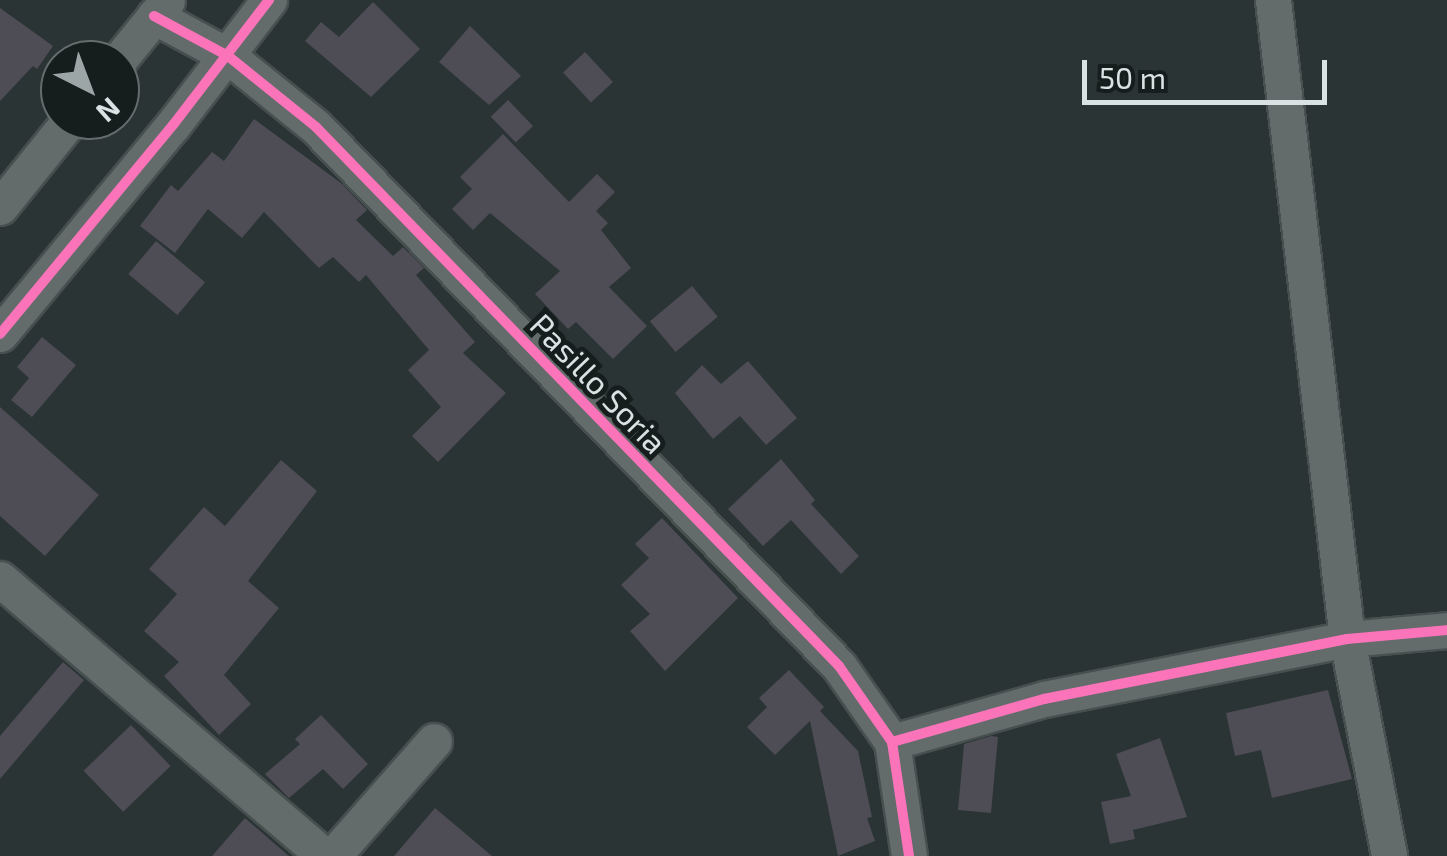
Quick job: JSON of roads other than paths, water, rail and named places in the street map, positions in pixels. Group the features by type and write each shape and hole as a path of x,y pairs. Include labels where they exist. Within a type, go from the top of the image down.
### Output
{"street":[{"path":"0,334 228,56 269,0"},
{"path":"1273,0 1348,639 1389,856"},
{"path":"135,40 161,8"},
{"name":"Pasillo Soria","path":"161,8 316,127 840,666 892,742 909,856"},
{"path":"0,207 54,140"},
{"path":"0,579 324,856"},
{"path":"892,742 1044,699 1348,639 1447,630"},
{"path":"332,856 434,742"}]}
